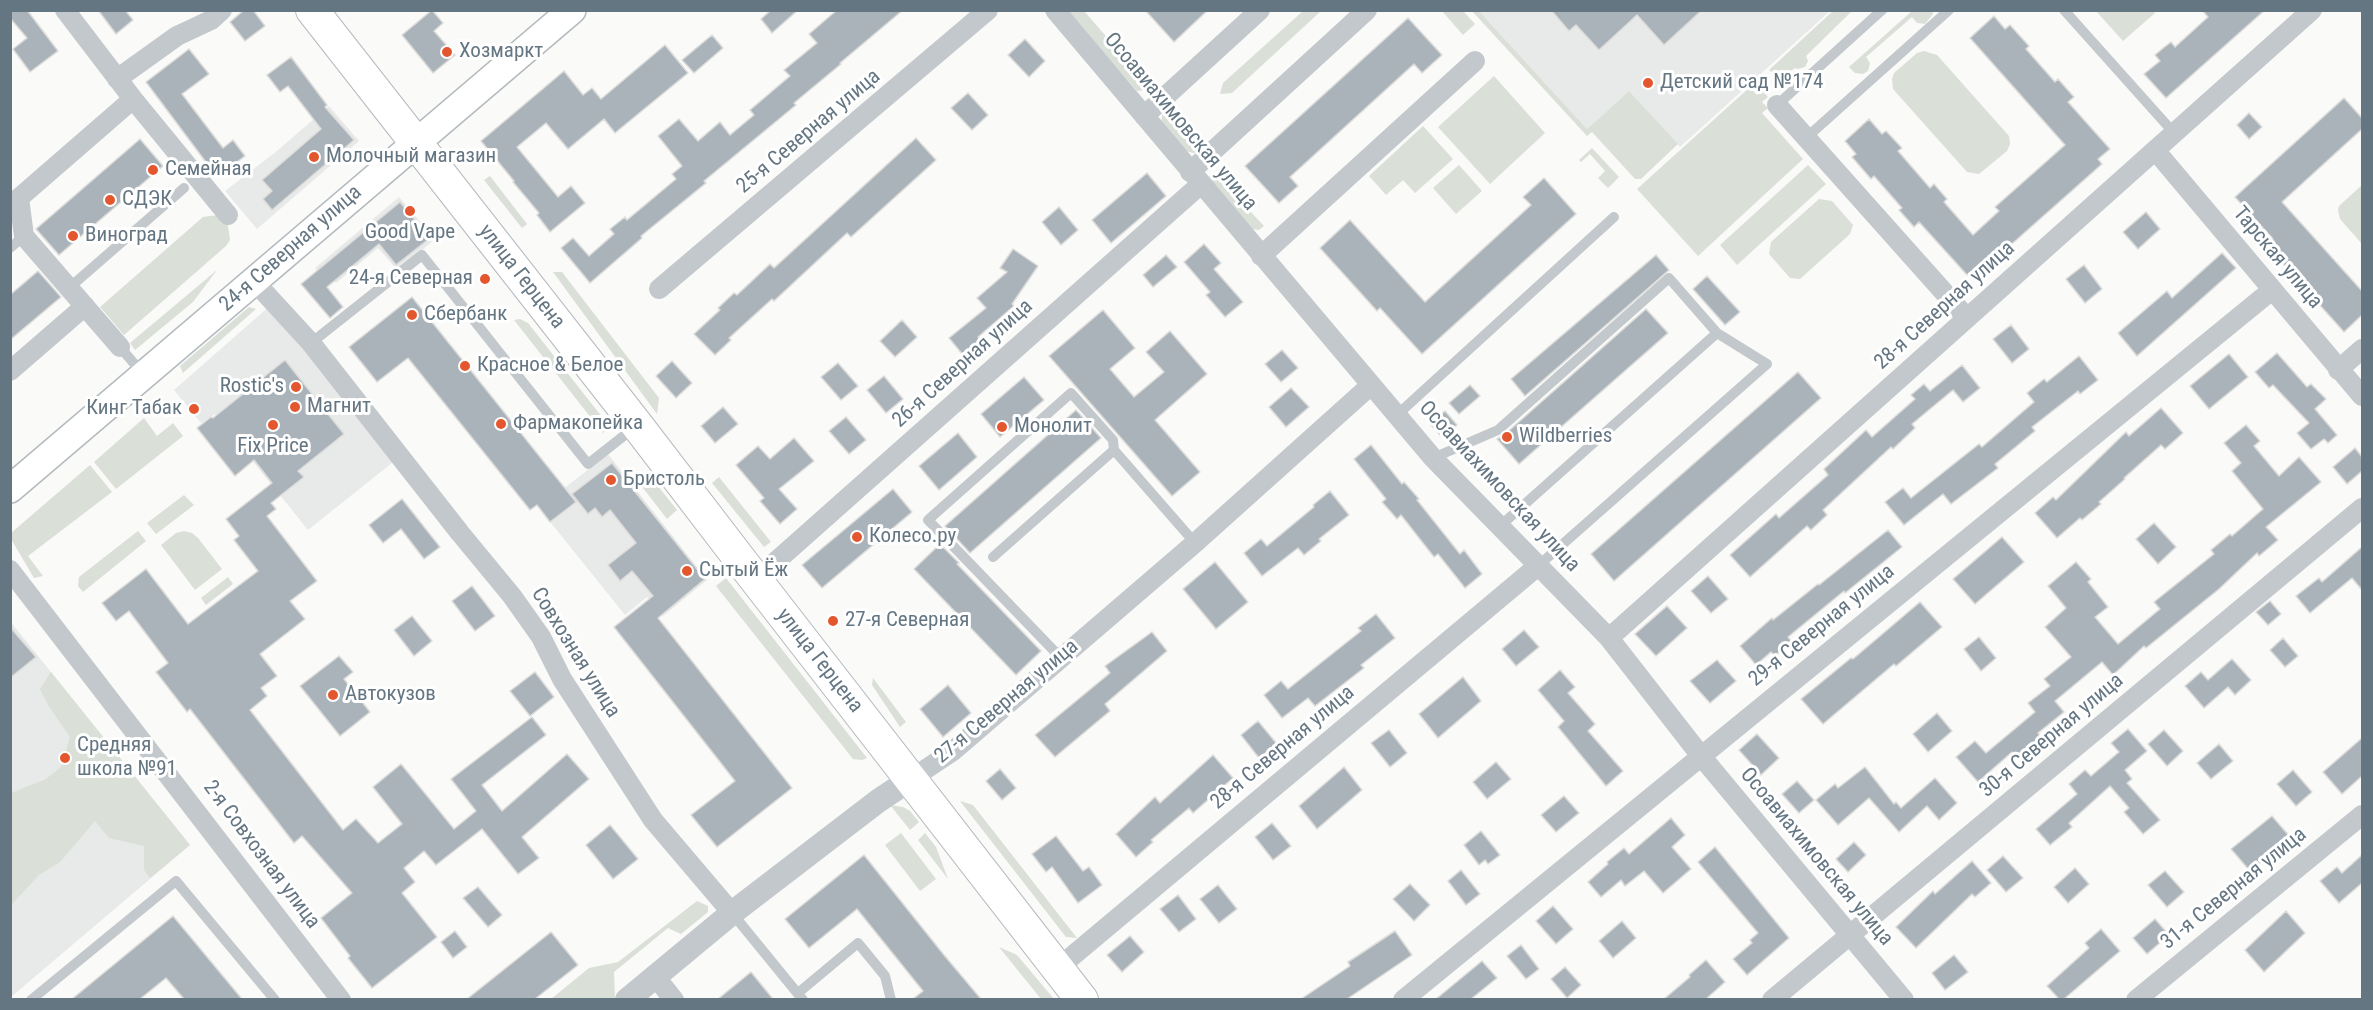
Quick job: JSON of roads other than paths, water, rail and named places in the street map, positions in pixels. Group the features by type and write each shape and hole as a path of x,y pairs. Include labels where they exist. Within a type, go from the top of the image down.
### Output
{"main road":[{"name":"улица Герцена","path":"312,10 637,424 755,580 1082,999"},
{"name":"24-я Северная улица","path":"10,489 572,10"}],"street":[{"path":"65,10 117,79 228,215"},
{"path":"117,79 177,36 211,20 222,10"},
{"name":"25-я Северная улица","path":"659,289 988,10"},
{"name":"Осоавиахимовская улица","path":"1054,10 1433,458 1610,638 1701,756 1904,999"},
{"path":"1144,116 1260,10"},
{"name":"26-я Северная улица","path":"755,580 1196,178 1367,10"},
{"name":"28-я Северная улица","path":"1610,638 2312,10"},
{"path":"1261,256 1475,61"},
{"path":"120,347 69,288 17,242 19,198 133,99"},
{"path":"1777,105 1967,318"},
{"name":"Тарская улица","path":"2155,150 2362,396"},
{"name":"Совхозная улица","path":"254,280 311,343 531,622 552,656 562,679 653,820 732,913"},
{"name":"29-я Северная улица","path":"1403,999 2272,290"},
{"path":"10,371 85,306"},
{"path":"2338,370 2362,349"},
{"name":"27-я Северная улица","path":"627,999 732,913 878,801 953,751 1195,543 1371,386"},
{"name":"30-я Северная улица","path":"1772,999 2362,508"},
{"name":"28-я Северная улица","path":"1058,968 1539,565"},
{"name":"2-я Совхозная улица","path":"10,570 135,729 340,999"},
{"name":"31-я Северная улица","path":"2136,999 2362,815"},
{"path":"654,975 674,999"}],"lane":[{"path":"1777,105 1882,10"},
{"path":"1806,138 1949,10"},
{"path":"2064,10 2174,133"},
{"path":"69,288 184,188"},
{"path":"1397,415 1614,217"},
{"path":"311,343 422,255 588,464 637,424"},
{"path":"1433,458 1498,430 1669,278 1717,333 1767,364 1539,565"},
{"path":"1499,527 1717,333"},
{"path":"120,347 144,375"},
{"path":"1061,658 928,520 1071,393 1113,440 1114,450 1195,543"},
{"path":"993,557 1114,450"},
{"path":"31,999 176,881 275,999"},
{"name":"Совхозная улица","path":"732,913 800,996"},
{"path":"800,996 858,943 885,976 891,999"}],"place":[{"name":"Хозмаркт","path":"447,52"},
{"name":"Детский сад №174","path":"1648,83"},
{"name":"Молочный магазин","path":"314,157"},
{"name":"Семейная","path":"153,170"},
{"name":"СДЭК","path":"110,200"},
{"name":"Good Vape","path":"410,211"},
{"name":"Виноград","path":"73,236"},
{"name":"24-я Северная","path":"485,279"},
{"name":"Сбербанк","path":"412,315"},
{"name":"Красное & Белое","path":"465,366"},
{"name":"Rostic's","path":"296,387"},
{"name":"Магнит","path":"295,407"},
{"name":"Кинг Табак","path":"194,409"},
{"name":"Фармакопейка","path":"501,424"},
{"name":"Fix Price","path":"273,425"},
{"name":"Монолит","path":"1002,427"},
{"name":"Wildberries","path":"1507,437"},
{"name":"Бристоль","path":"611,480"},
{"name":"Колесо.ру","path":"857,537"},
{"name":"Сытый Ёж","path":"687,571"},
{"name":"27-я Северная","path":"833,621"},
{"name":"Автокузов","path":"333,695"},
{"name":"Средняя школа №91","path":"65,758"}]}
